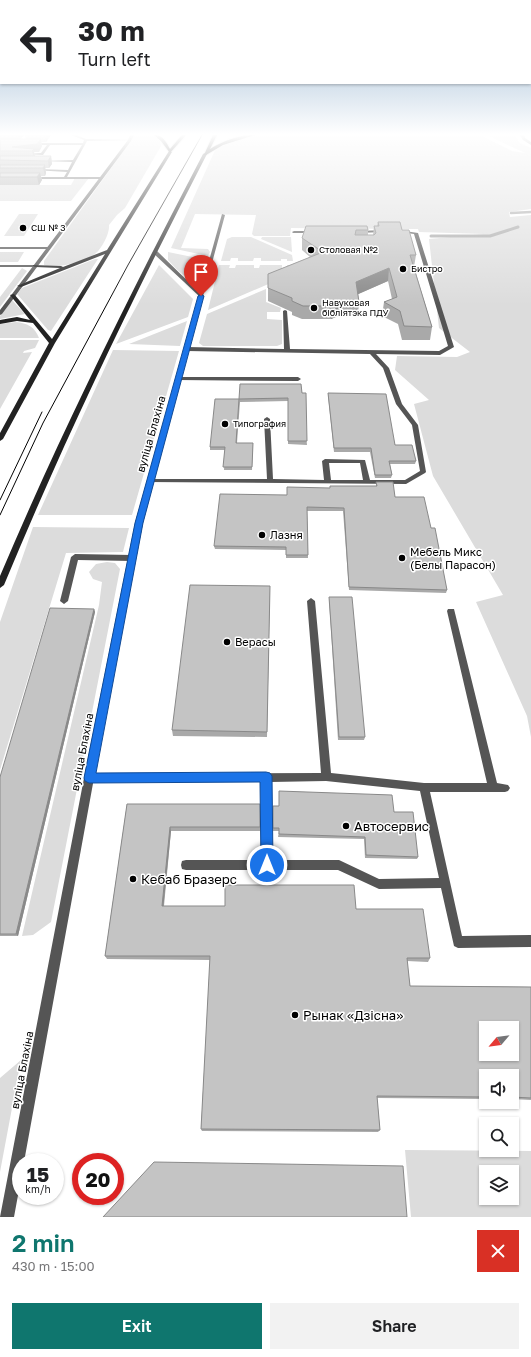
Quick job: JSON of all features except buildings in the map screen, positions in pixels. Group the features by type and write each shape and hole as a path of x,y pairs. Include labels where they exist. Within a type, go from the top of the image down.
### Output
{"main road":[{"path":"0,438 52,343 145,192"},
{"path":"0,585 27,519 107,345 186,192"},
{"path":"19,286 109,251"},
{"path":"35,266 56,268 70,266"},
{"path":"12,295 52,343"},
{"path":"0,322 17,319 35,322"}],"street":[{"path":"0,313 91,192"},
{"name":"вуліца Блахіна","path":"7,1217 89,778 132,558 149,481 180,378 223,215"},
{"path":"187,349 440,353 451,347 416,233 412,230 394,231"},
{"path":"353,232 387,231"},
{"path":"294,232 324,232"},
{"path":"368,232 369,238"},
{"path":"0,248 48,248"},
{"path":"155,252 201,296"},
{"path":"0,266 35,266"},
{"path":"285,311 287,351"},
{"path":"149,481 406,482 424,472 415,425 399,404 386,368 372,352"},
{"path":"180,378 298,379"},
{"path":"267,419 270,482"},
{"path":"328,482 325,462 363,461 367,482"},
{"path":"64,601 75,557 132,558"},
{"path":"311,601 326,777"},
{"path":"450,611 494,788"},
{"path":"89,778 266,776 326,777 424,787 505,788"},
{"path":"266,776 267,865"},
{"path":"424,787 458,942 531,941"},
{"path":"186,865 339,865 379,884 444,883"}],"shaded area":[{"path":"0,192 78,192 71,201 0,201"},
{"path":"94,192 134,192 125,208 109,225 107,236 101,248 96,253 86,259 63,266 44,265 44,261"},
{"path":"196,192 531,192 531,209 509,212 510,217 531,215 531,737 527,716 476,602 503,595 433,476 414,404 429,400 395,370 397,356 457,357 470,352 439,328 429,239 484,234 419,232 418,229 291,228 290,236 254,236 252,234 256,215 195,214 181,248 208,249 210,252 208,256 171,248"},
{"path":"19,214 38,214 24,236 4,236"},
{"path":"232,237 251,237 292,255 293,261 281,259 281,261 261,261 261,258 254,258 253,261 238,261 238,258 231,258 230,261 221,261 227,239"},
{"path":"262,237 291,237 292,252 261,239"},
{"path":"0,252 24,252 18,262 0,262"},
{"path":"168,252 207,260 201,277 191,279 179,271 168,260"},
{"path":"98,259 51,331 48,330 17,294 22,288"},
{"path":"159,265 193,299 188,317 116,344"},
{"path":"219,265 230,265 229,268 235,268 236,265 254,265 254,268 259,268 260,265 282,265 282,268 287,268 287,265 294,265 294,273 208,310"},
{"path":"22,268 27,271 0,307 0,297"},
{"path":"266,289 266,302 281,308 280,312 267,312 267,319 282,320 282,344 277,346 203,346 199,343 207,314"},
{"path":"12,300 25,314 0,319 0,316"},
{"path":"187,321 180,346 129,344"},
{"path":"16,322 24,323 33,328 39,338 0,338 0,324"},
{"path":"0,340 39,340 35,348 24,351 23,353 32,352 0,409"},
{"path":"113,350 179,351 132,515 38,515"},
{"path":"33,527 129,528 123,552 66,553 0,770 0,622"},
{"path":"107,562 115,563 120,569 51,922 33,935 22,936 99,605 102,582 93,579 89,572 96,564"},
{"path":"21,1060 0,1172 0,1078"},
{"path":"405,1150 479,1151 479,1157 519,1157 519,1151 531,1151 531,1217 411,1217"}],"waterway":[{"path":"511,213 531,212"},
{"path":"431,236 490,236 518,227"}],"tram line":[{"path":"0,515 43,423 128,265 170,192"},
{"path":"0,500 42,412"}],"place":[{"name":"СШ № 3","path":"23,228"},
{"name":"Столовая №2","path":"311,250"},
{"name":"Бистро","path":"403,269"},
{"name":"Навуковая бібліятэка ПДУ","path":"314,308"},
{"name":"Типография","path":"225,424"},
{"name":"Лазня","path":"262,535"},
{"name":"Мебель Микс (Белы Парасон)","path":"402,558"},
{"name":"Верасы","path":"227,642"},
{"name":"Автосервис","path":"346,826"},
{"name":"Кебаб Бразерс","path":"133,879"},
{"name":"Рынак «Дзісна»","path":"295,1015"}],"route":[{"path":"201,296 180,378 149,481 139,523 89,778 266,776 267,865"}]}
